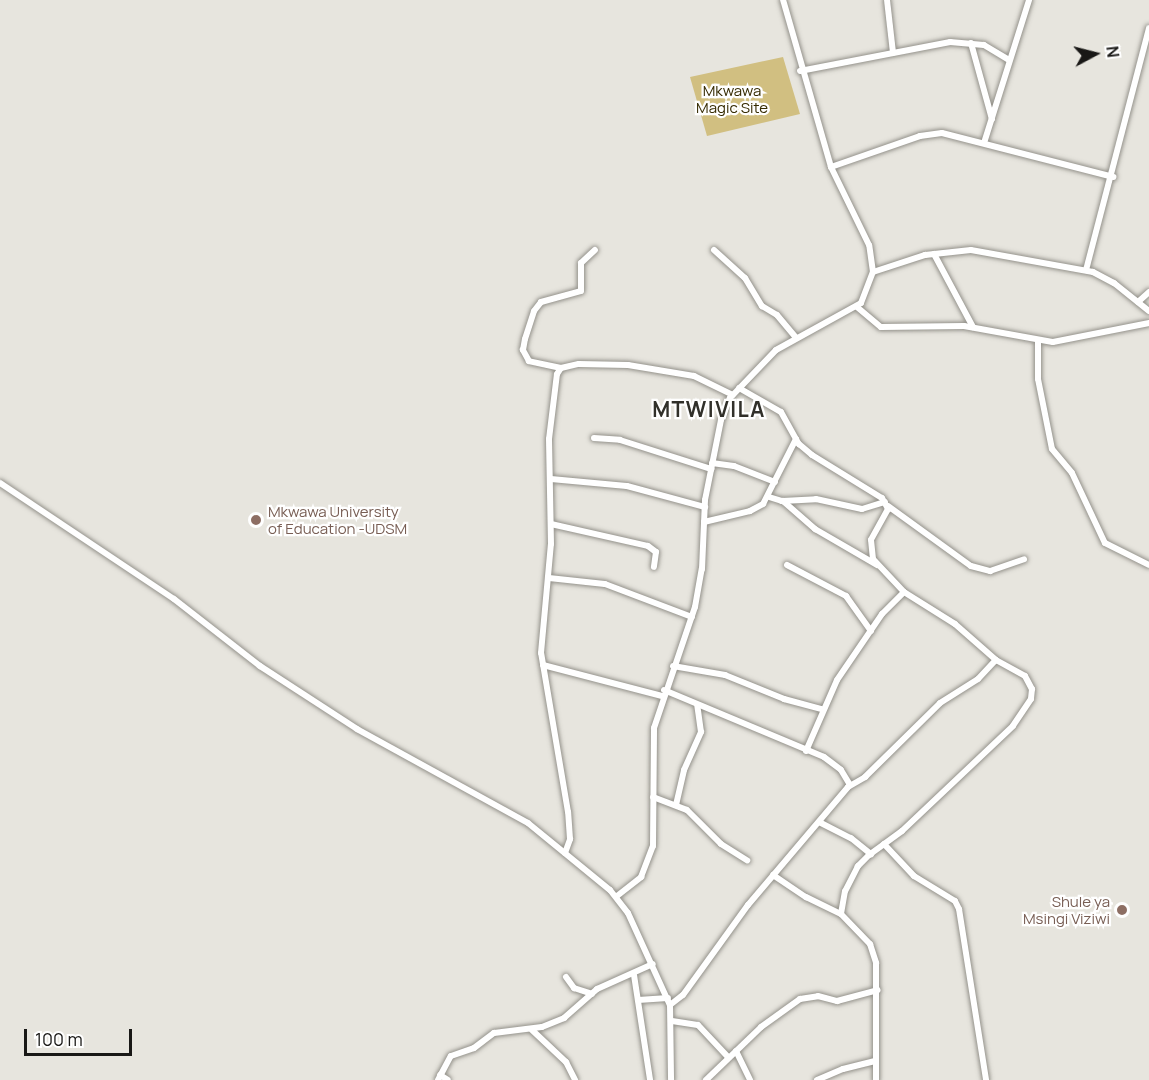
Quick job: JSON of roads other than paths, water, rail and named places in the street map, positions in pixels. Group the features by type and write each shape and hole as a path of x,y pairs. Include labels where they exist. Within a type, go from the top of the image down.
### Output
{"street":[{"path":"616,896 633,888 646,869 655,834 652,746 663,693 692,617 702,569 705,507 711,466 721,420 733,395 776,350 857,306 868,293 873,272 869,245 831,167 800,71 783,0"},
{"path":"887,0 893,52"},
{"path":"984,143 1029,0"},
{"path":"1086,270 1113,177 1149,28"},
{"path":"800,71 893,52 971,43 984,45 1009,60"},
{"path":"971,43 992,119"},
{"path":"1141,58 1149,60"},
{"path":"831,167 928,134 942,133 1113,177"},
{"path":"595,250 581,263 580,291 549,297 538,305 523,350 529,361 561,368 595,363 628,365 694,376 733,395"},
{"path":"714,250 740,273 762,306 777,315 796,338"},
{"path":"873,272 934,254 971,250 1086,270 1114,283 1149,311"},
{"path":"934,254 973,327"},
{"path":"1138,302 1149,292"},
{"path":"857,306 881,327 973,327 1038,341 1086,338 1149,323"},
{"path":"1038,341 1038,379 1052,449 1072,473 1105,543 1149,565"},
{"path":"561,368 554,388 549,578 541,638 543,664 568,812 570,840 565,853"},
{"path":"739,388 781,412 796,439 812,455 886,504 971,566 990,571 1024,559"},
{"path":"594,438 620,440 711,466 734,466 775,482"},
{"path":"704,522 750,511 769,497 796,439"},
{"path":"551,479 627,486 705,507"},
{"path":"0,483 174,598 260,666 382,745 504,808 565,853 616,896 653,964 669,1001 672,1021 671,1080"},
{"path":"769,497 783,501 816,499 862,508 886,504"},
{"path":"783,501 815,529 878,565"},
{"path":"841,914 852,876 871,854 983,757 1032,699 1030,681 996,660 955,624 904,592 878,565 869,548 887,516 886,504"},
{"path":"551,524 648,546 656,552 654,567"},
{"path":"787,565 846,596 871,631"},
{"path":"549,578 605,584 692,617"},
{"path":"806,751 822,709 837,680 871,631 904,592"},
{"path":"638,1000 669,1001 683,995 773,875 850,785 872,771 894,744 940,703 978,679 996,660"},
{"path":"543,664 663,693 697,705 835,763 850,785"},
{"path":"673,666 725,675 784,699 822,709"},
{"path":"676,805 684,770 701,732 697,705"},
{"path":"653,797 676,805 696,818 721,844 747,860"},
{"path":"819,822 851,838 871,854"},
{"path":"884,844 914,876 954,901 959,909 986,1080"},
{"path":"773,875 817,904 841,914 873,950 878,990 876,1080"},
{"path":"448,1080 439,1078 451,1056 474,1048 494,1033 532,1030 564,1018 592,994 653,964"},
{"path":"634,975 650,1080"},
{"path":"566,977 574,988 592,994"},
{"path":"706,1080 736,1050 800,999 818,996 837,1001 878,990"},
{"path":"672,1021 698,1025 728,1057"},
{"path":"532,1030 566,1062 575,1080"},
{"path":"736,1050 750,1080"},
{"path":"818,1080 830,1073 876,1062"}],"place":[{"name":"Mkwawa University of Education -UDSM","path":"256,520"},
{"name":"Shule ya Msingi Viziwi","path":"1122,910"}],"district":[{"name":"MTWIVILA","path":"709,409"}],"park label":[{"name":"Mkwawa Magic Site","path":"732,98"}]}
